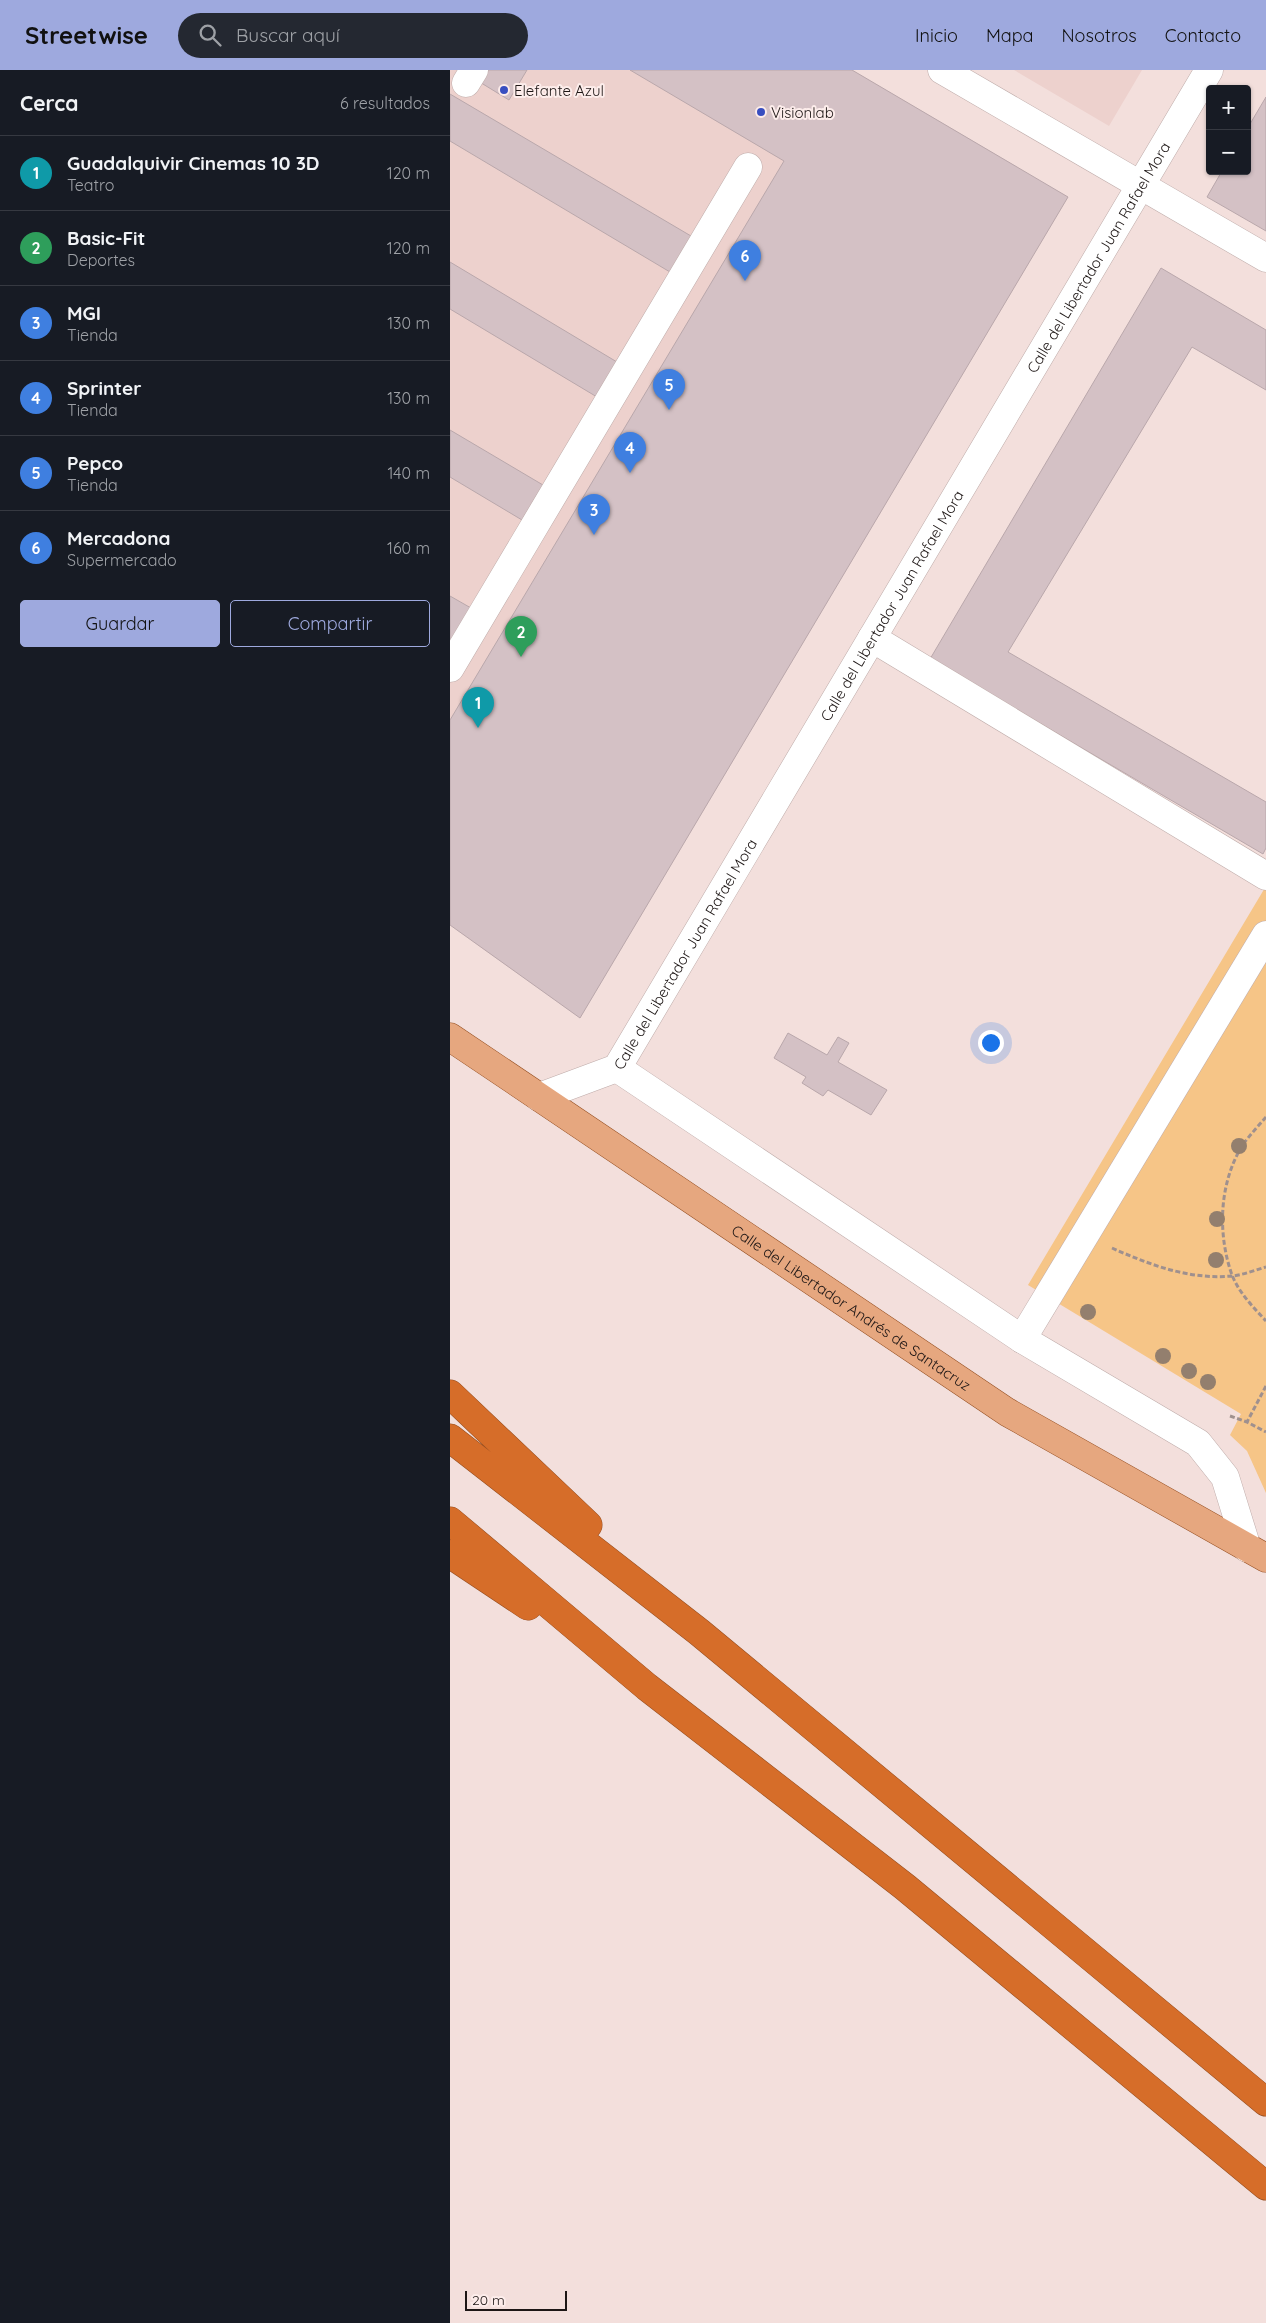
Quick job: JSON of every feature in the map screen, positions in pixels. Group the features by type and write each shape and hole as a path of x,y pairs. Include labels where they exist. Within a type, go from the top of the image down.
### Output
{"highway":[{"path":"450,1394 699,1632"},
{"path":"450,1438 699,1632 1266,2102"},
{"path":"450,1521 647,1687 905,1887 1266,2186"},
{"path":"450,1554 647,1687"}],"main road":[{"name":"Calle del Libertador Andrés de Santacruz","path":"450,1037 1007,1412 1256,1553"}],"street":[{"path":"942,70 1266,258"},
{"name":"Calle del Libertador Juan Rafael Mora","path":"539,1097 617,1068 1209,70"},
{"path":"450,668 748,167"},
{"path":"872,638 1266,876"},
{"path":"1022,1339 1266,935"},
{"path":"617,1068 1022,1339 1198,1443 1225,1477 1256,1553"}],"path":[{"path":"1266,1117 1242,1147 1229,1173 1222,1207 1224,1241 1232,1276 1250,1304 1266,1321"},
{"path":"1084,1236 1149,1264 1190,1275 1232,1276 1266,1268"},
{"path":"1246,1422 1266,1386"},
{"path":"1230,1416 1266,1432"}],"shaded area":[{"path":"450,70 852,70 1068,197 580,1018 450,925"},
{"path":"1014,70 1142,70 1109,126"},
{"path":"1266,886 1266,1493 1247,1451 1230,1435 1241,1414 1028,1285"}],"building":[{"name":"Elefante Azul","path":"485,70 527,70 509,100 478,81"},
{"path":"630,70 852,70 1068,197 580,1018 450,925 450,720 784,161"},
{"path":"450,94 691,236 670,272 450,141"},
{"path":"1266,97 1266,231 1207,197 1220,175 1251,175 1251,122"},
{"path":"450,262 617,362 597,397 450,309"},
{"path":"1161,268 1266,330 1266,390 1192,347 1008,652 1266,802 1266,848 1263,854 930,659"},
{"path":"450,430 543,485 522,520 450,477"},
{"path":"450,596 471,608 450,642"},
{"path":"788,1033 827,1055 838,1037 849,1043 838,1062 887,1090 871,1115 828,1090 823,1096 802,1083 806,1077 774,1058"}],"place":[{"name":"Elefante Azul","path":"504,90"},
{"name":"Visionlab","path":"761,112"},
{"name":"Mercadona","path":"745,281"},
{"name":"Pepco","path":"669,410"},
{"name":"Sprinter","path":"630,473"},
{"name":"MGI","path":"594,535"},
{"name":"Basic-Fit","path":"521,657"},
{"name":"Guadalquivir Cinemas 10 3D","path":"478,728"}]}
